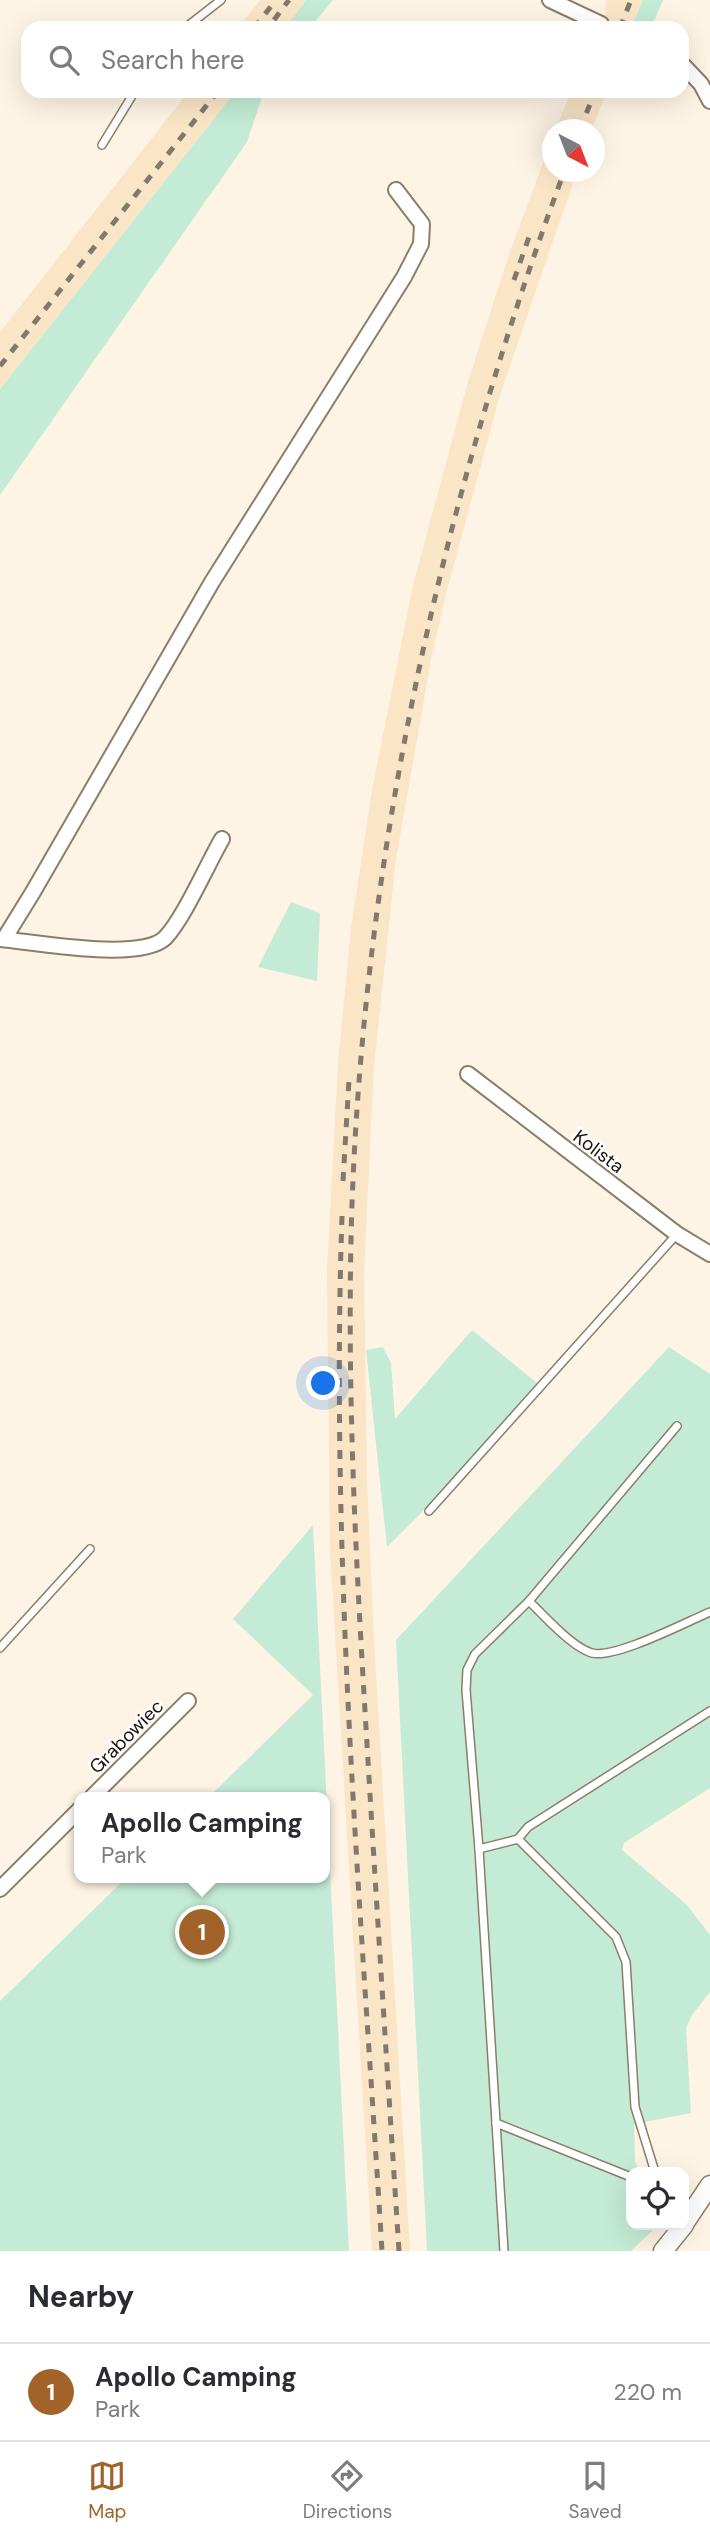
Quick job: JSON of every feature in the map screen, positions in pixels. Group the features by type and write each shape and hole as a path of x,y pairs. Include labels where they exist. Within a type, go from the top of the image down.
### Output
{"street":[{"path":"550,0 595,21"},
{"path":"689,71 701,84 710,101"},
{"path":"222,839 181,914 164,939 141,948 77,948 2,939 40,881 212,582 404,277 421,244 422,224 396,190"},
{"name":"Kolista","path":"468,1074 677,1234 710,1254"},
{"name":"Grabowiec","path":"97,1792 188,1701"},
{"path":"0,1889 74,1814"},
{"path":"689,2215 710,2185"},
{"path":"663,2251 678,2230"}],"lane":[{"path":"194,21 221,0"},
{"path":"102,145 131,98"},
{"path":"429,1511 677,1234"},
{"path":"504,2251 479,1849 466,1689 467,1670 475,1654 529,1601 677,1426"},
{"path":"0,1648 90,1549"},
{"path":"529,1601 567,1638 592,1653 616,1652 710,1612"},
{"path":"479,1849 518,1839 528,1827 710,1711"},
{"path":"518,1839 617,1937 626,1962 635,2107 653,2167"},
{"path":"496,2123 626,2175"}],"shaded area":[{"path":"260,0 306,0 290,21 244,21"},
{"path":"607,0 643,0 634,21 603,21 607,10 604,9"},
{"path":"184,98 230,98 0,389 0,332"},
{"path":"568,98 604,98 596,119 560,119"},
{"path":"542,166 542,182 574,182 500,395 446,594 431,660 396,859 374,1066 364,1272 367,1477 410,2251 372,2251 330,1550 327,1269 338,1064 351,928 372,790 413,585 467,385 510,251"}],"green space":[{"path":"306,0 333,0 316,21 290,21"},
{"path":"643,0 663,0 654,21 634,21"},
{"path":"230,98 262,98 247,142 0,495 0,389"},
{"path":"291,902 320,913 317,981 258,967"},
{"path":"472,1330 537,1383 422,1512 387,1547 366,1350 383,1347 391,1363 395,1419"},
{"path":"669,1347 710,1374 710,1788 624,1843 622,1850 687,1905 710,1935 710,1992 692,2015 686,2028 691,2113 634,2124 637,2167 626,2167 626,2230 653,2230 631,2251 427,2251 396,1640"},
{"path":"313,1525 326,1792 214,1792 313,1695 233,1619"},
{"path":"330,1868 349,2251 0,2251 0,2001 121,1883 330,1883"}],"railway":[{"path":"260,21 276,0"},
{"path":"274,20 289,0"},
{"path":"623,21 631,0"},
{"path":"0,366 212,98"},
{"path":"584,119 592,98"},
{"path":"399,2251 353,1474 350,1272 360,1072 373,940 392,809 446,551 520,297 560,182"},
{"path":"514,280 530,234"},
{"path":"343,1181 349,1080"},
{"path":"342,1216 339,1345 344,1604 357,1863 382,2251"}],"place":[{"name":"Apollo Camping","path":"202,1932"}]}
